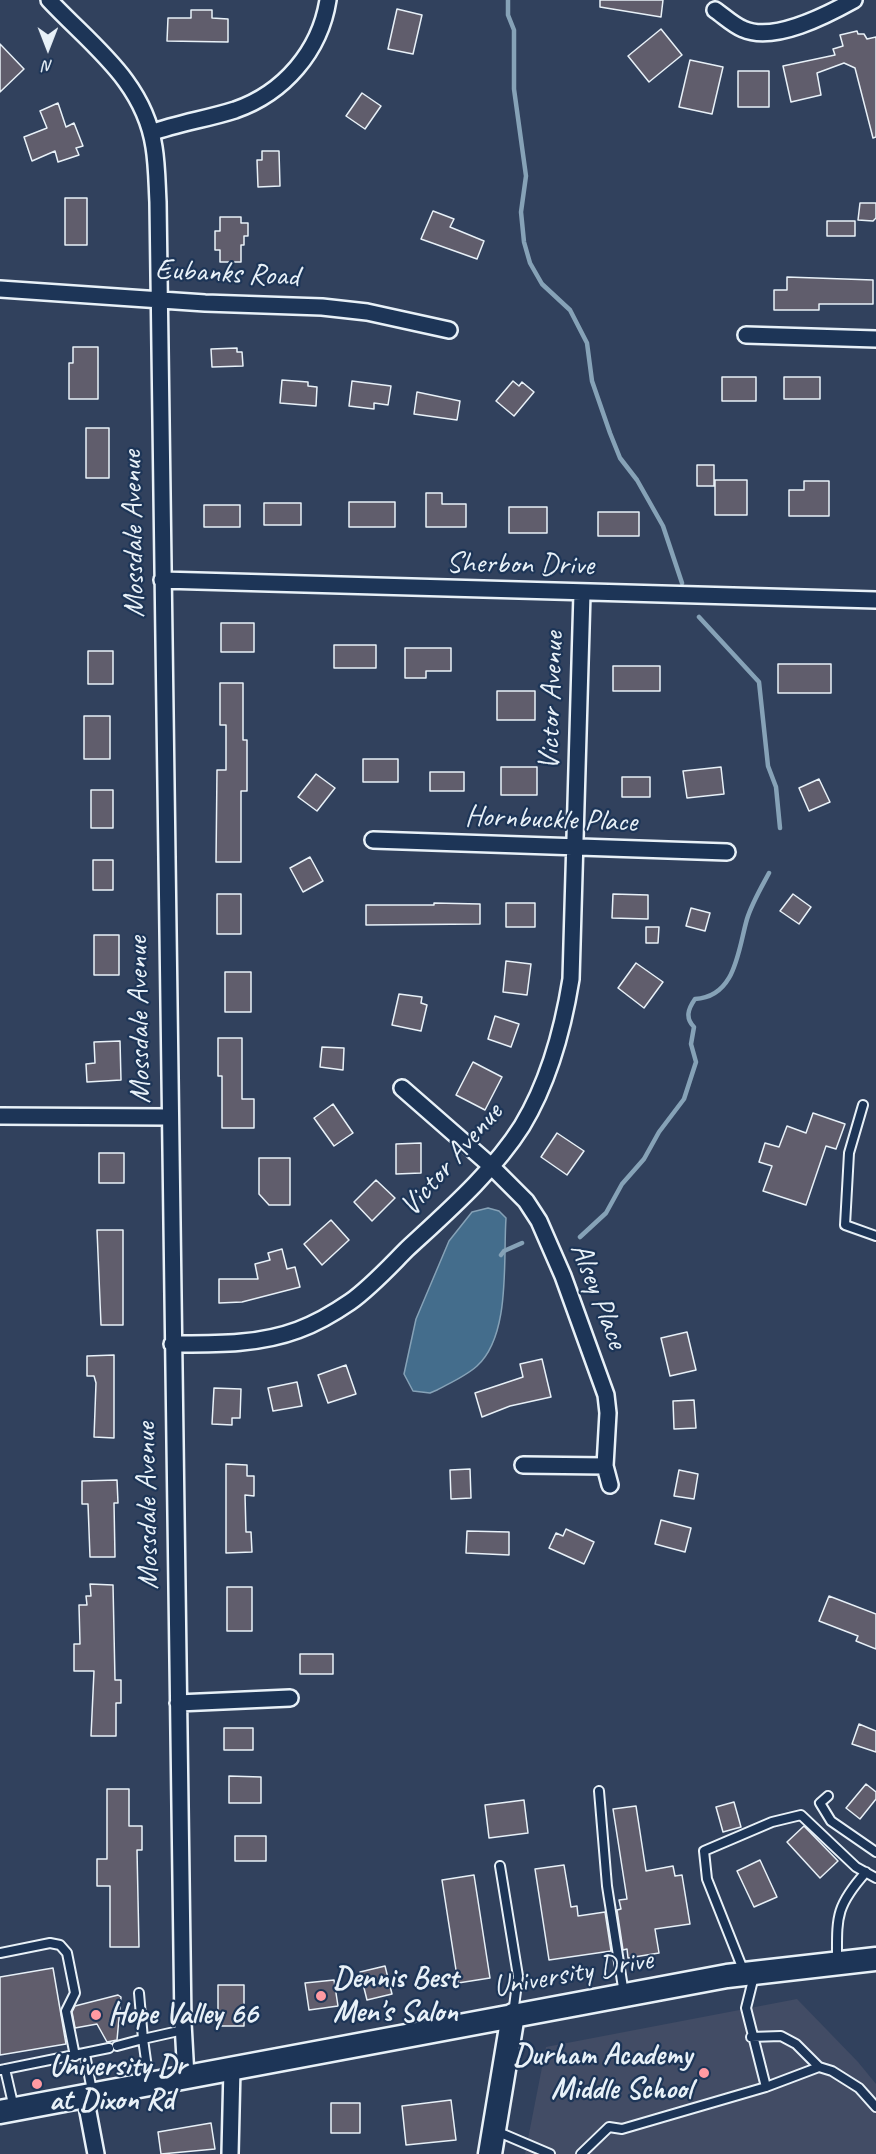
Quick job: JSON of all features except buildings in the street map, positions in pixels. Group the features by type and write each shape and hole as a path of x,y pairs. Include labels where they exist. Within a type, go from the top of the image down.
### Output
{"main road":[{"name":"University Drive","path":"7,2111 624,1995 750,1973 876,1959"},
{"path":"490,2154 513,2015"}],"street":[{"name":"Mossdale Avenue","path":"49,0 120,71 134,92 151,133 158,202 168,1117 183,2030 186,2077"},
{"path":"151,133 237,110 276,89 291,75 316,38 328,0"},
{"path":"715,10 744,30 770,32 806,23 854,0"},
{"name":"Eubanks Road","path":"0,289 322,306 367,312 449,330"},
{"path":"746,335 876,339"},
{"name":"Sherbon Drive","path":"162,580 876,600"},
{"name":"Victor Avenue","path":"172,1344 253,1341 298,1330 324,1318 363,1292 443,1215 490,1165 522,1125 554,1051 567,1005 571,980 582,593"},
{"name":"Hornbuckle Place","path":"373,840 727,852"},
{"name":"Alsey Place","path":"402,1088 490,1165 526,1201 539,1221 563,1276 606,1395 608,1413 605,1466 610,1485"},
{"path":"0,1116 168,1117"},
{"path":"523,1466 605,1466"},
{"path":"178,1703 290,1698"},
{"path":"230,2154 232,2068"},
{"path":"89,2095 96,2154"}],"lane":[{"path":"863,1105 849,1153 845,1225 876,1236"},
{"path":"599,1791 607,1886 624,1995"},
{"path":"828,1796 820,1803 831,1821 876,1852"},
{"path":"765,2087 751,2037 746,2008 750,1973 707,1879 704,1851 771,1822 801,1815 856,1867 876,1878"},
{"path":"500,1866 518,1976 513,2015"},
{"path":"837,1963 837,1916 853,1887 866,1872"},
{"path":"0,1953 50,1943 60,1945 67,1953 75,1993 66,2011 75,2056"},
{"path":"139,1993 150,2083"},
{"path":"7,2111 3,2070 85,2054 183,2030"},
{"path":"751,2037 781,2036 796,2044 819,2067 832,2071 859,2088 876,2107"},
{"path":"85,2054 89,2095"},
{"path":"581,2154 609,2127 622,2129 765,2087 819,2067"},
{"path":"494,2130 550,2154"}],"shaded area":[{"path":"488,1208 499,1211 506,1218 503,1296 495,1336 488,1352 468,1373 430,1393 413,1391 404,1374 416,1319 449,1241 472,1212"},
{"name":"Durham Academy Middle School","path":"797,1999 876,2084 876,2154 525,2154 546,2047"}],"waterway":[{"path":"508,0 508,15 514,30 514,89 526,176 521,212 524,242 530,263 542,284 570,310 587,343 592,381 610,433 620,458 637,480 663,526 682,583"},
{"path":"699,617 759,682 768,766 776,787 780,828"},
{"path":"580,1237 606,1213 622,1184 644,1159 659,1132 684,1099 696,1062 691,1044 694,1027 689,1020 689,1010 695,999 709,996 727,981 733,970 749,913 769,873"},
{"path":"501,1255 504,1251 522,1243"}],"place":[{"name":"Dennis Best Men's Salon","path":"321,1996"},
{"name":"Hope Valley 66","path":"96,2015"},
{"name":"Durham Academy Middle School","path":"704,2073"},
{"name":"University Dr at Dixon Rd","path":"37,2084"}]}
